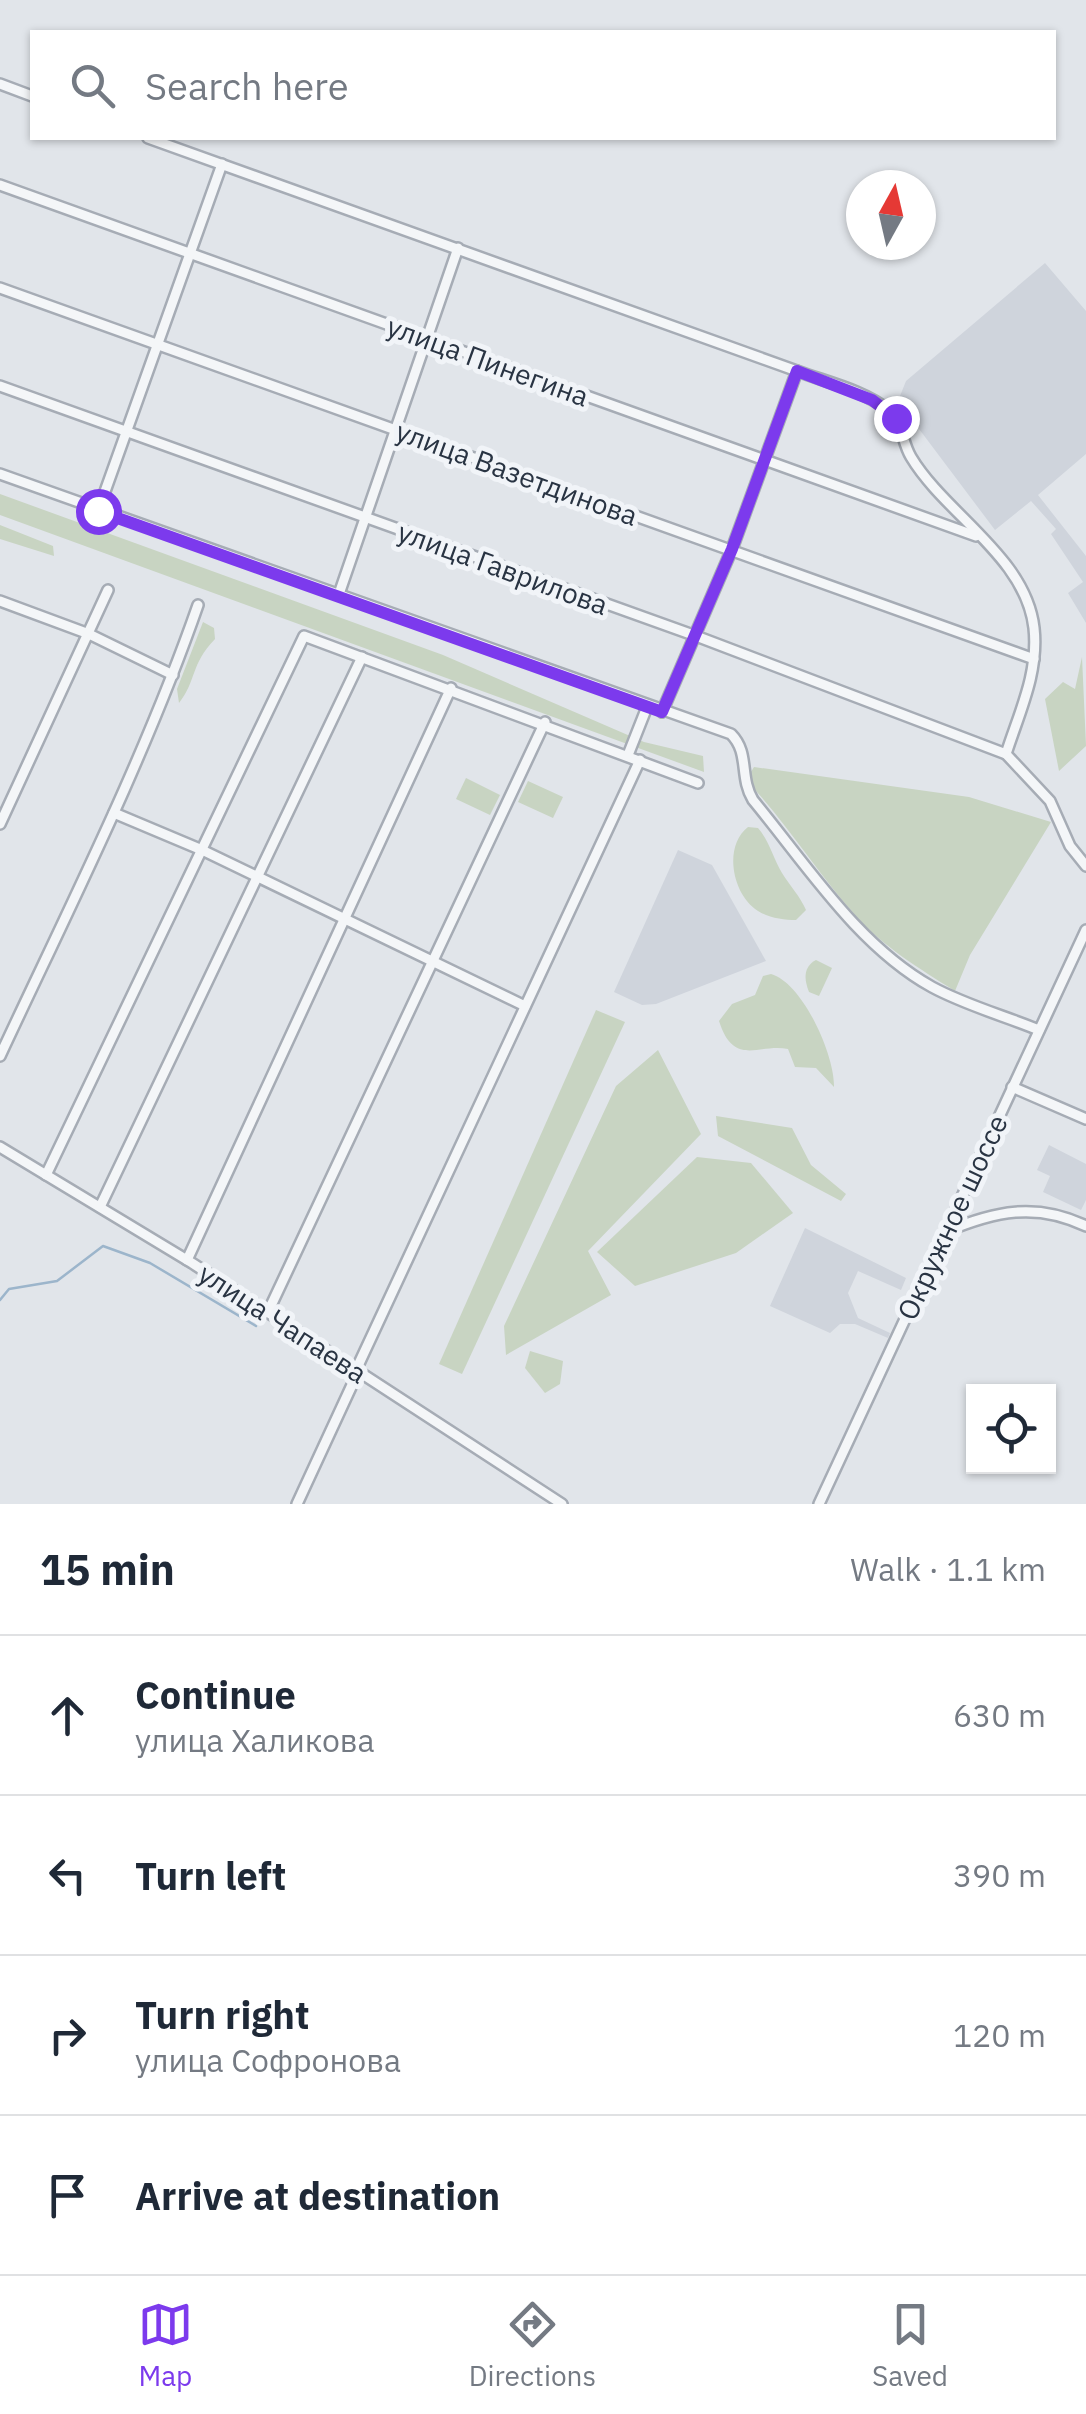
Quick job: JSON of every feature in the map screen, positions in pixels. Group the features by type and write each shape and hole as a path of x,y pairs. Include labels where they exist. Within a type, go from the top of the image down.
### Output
{"street":[{"path":"0,84 30,95"},
{"path":"154,140 797,371 872,400 896,418 911,457 1000,558 1029,609 1034,659 1006,754 1050,801 1070,846 1086,866"},
{"path":"98,511 222,164"},
{"name":"улица Пинегина","path":"0,185 977,536"},
{"path":"339,594 458,248"},
{"name":"улица Вазетдинова","path":"0,288 1034,659"},
{"path":"662,712 732,549 797,371"},
{"name":"улица Гаврилова","path":"0,386 696,636 1006,754"},
{"path":"0,474 735,738 744,751 743,784 828,892 904,968 935,989 1039,1030"},
{"path":"0,824 108,590"},
{"path":"0,601 89,634 173,675"},
{"path":"0,1056 114,813 198,606"},
{"path":"46,1175 304,636 545,722 698,782"},
{"path":"100,1207 362,656"},
{"path":"187,1260 451,688"},
{"path":"628,755 647,707"},
{"path":"268,1312 545,722"},
{"path":"297,1504 640,760"},
{"path":"114,813 202,850 525,1006"},
{"name":"Окружное шоссе","path":"819,1504 1086,930"},
{"path":"1012,1087 1086,1119"},
{"name":"улица Чапаева","path":"0,1147 187,1260 562,1504"},
{"path":"944,1233 1010,1210 1048,1212 1086,1226"}],"shaded area":[{"path":"1045,263 1086,311 1086,454 1038,495 1086,556 1086,623 1068,593 1083,582 1051,534 1056,529 1031,501 995,530 898,401 906,381"},
{"path":"678,850 712,865 766,961 656,1004 642,1005 614,992"},
{"path":"1049,1145 1086,1164 1086,1200 1081,1210 1043,1192 1050,1176 1037,1170"},
{"path":"805,1228 906,1278 901,1290 858,1271 848,1293 858,1318 890,1333 888,1338 855,1324 840,1324 830,1333 770,1306"}],"green space":[{"path":"0,494 443,655 644,742 703,756 704,772 0,515"},
{"path":"0,525 53,546 54,556 0,539"},
{"path":"203,622 214,628 215,639 201,657 179,703 177,689"},
{"path":"1082,657 1086,746 1059,771 1045,699 1063,682 1075,689"},
{"path":"754,767 969,797 1051,822 970,955 955,991 889,947 855,915 746,780"},
{"path":"466,778 500,795 490,815 456,799"},
{"path":"528,781 563,797 553,818 518,802"},
{"path":"748,827 758,828 762,833 804,905 806,910 796,920 762,913 742,894 733,858 740,835"},
{"path":"816,960 832,968 819,996 809,992 806,978 809,966"},
{"path":"771,974 794,991 815,1022 829,1058 834,1087 816,1068 795,1067 788,1049 740,1049 725,1035 719,1021 732,1004 755,995 763,976"},
{"path":"596,1010 625,1022 462,1374 439,1364"},
{"path":"658,1050 701,1134 588,1251 611,1295 506,1355 504,1326 616,1086"},
{"path":"716,1116 792,1128 811,1165 846,1194 841,1201 718,1136"},
{"path":"697,1157 751,1163 793,1213 736,1253 635,1286 597,1252"},
{"path":"530,1351 563,1361 560,1384 545,1393 525,1368"}],"waterway":[{"path":"0,1300 9,1289 57,1281 103,1246 150,1263 256,1326"}],"route":[{"path":"98,511 662,712 732,549 797,371 872,400 896,418"}]}
